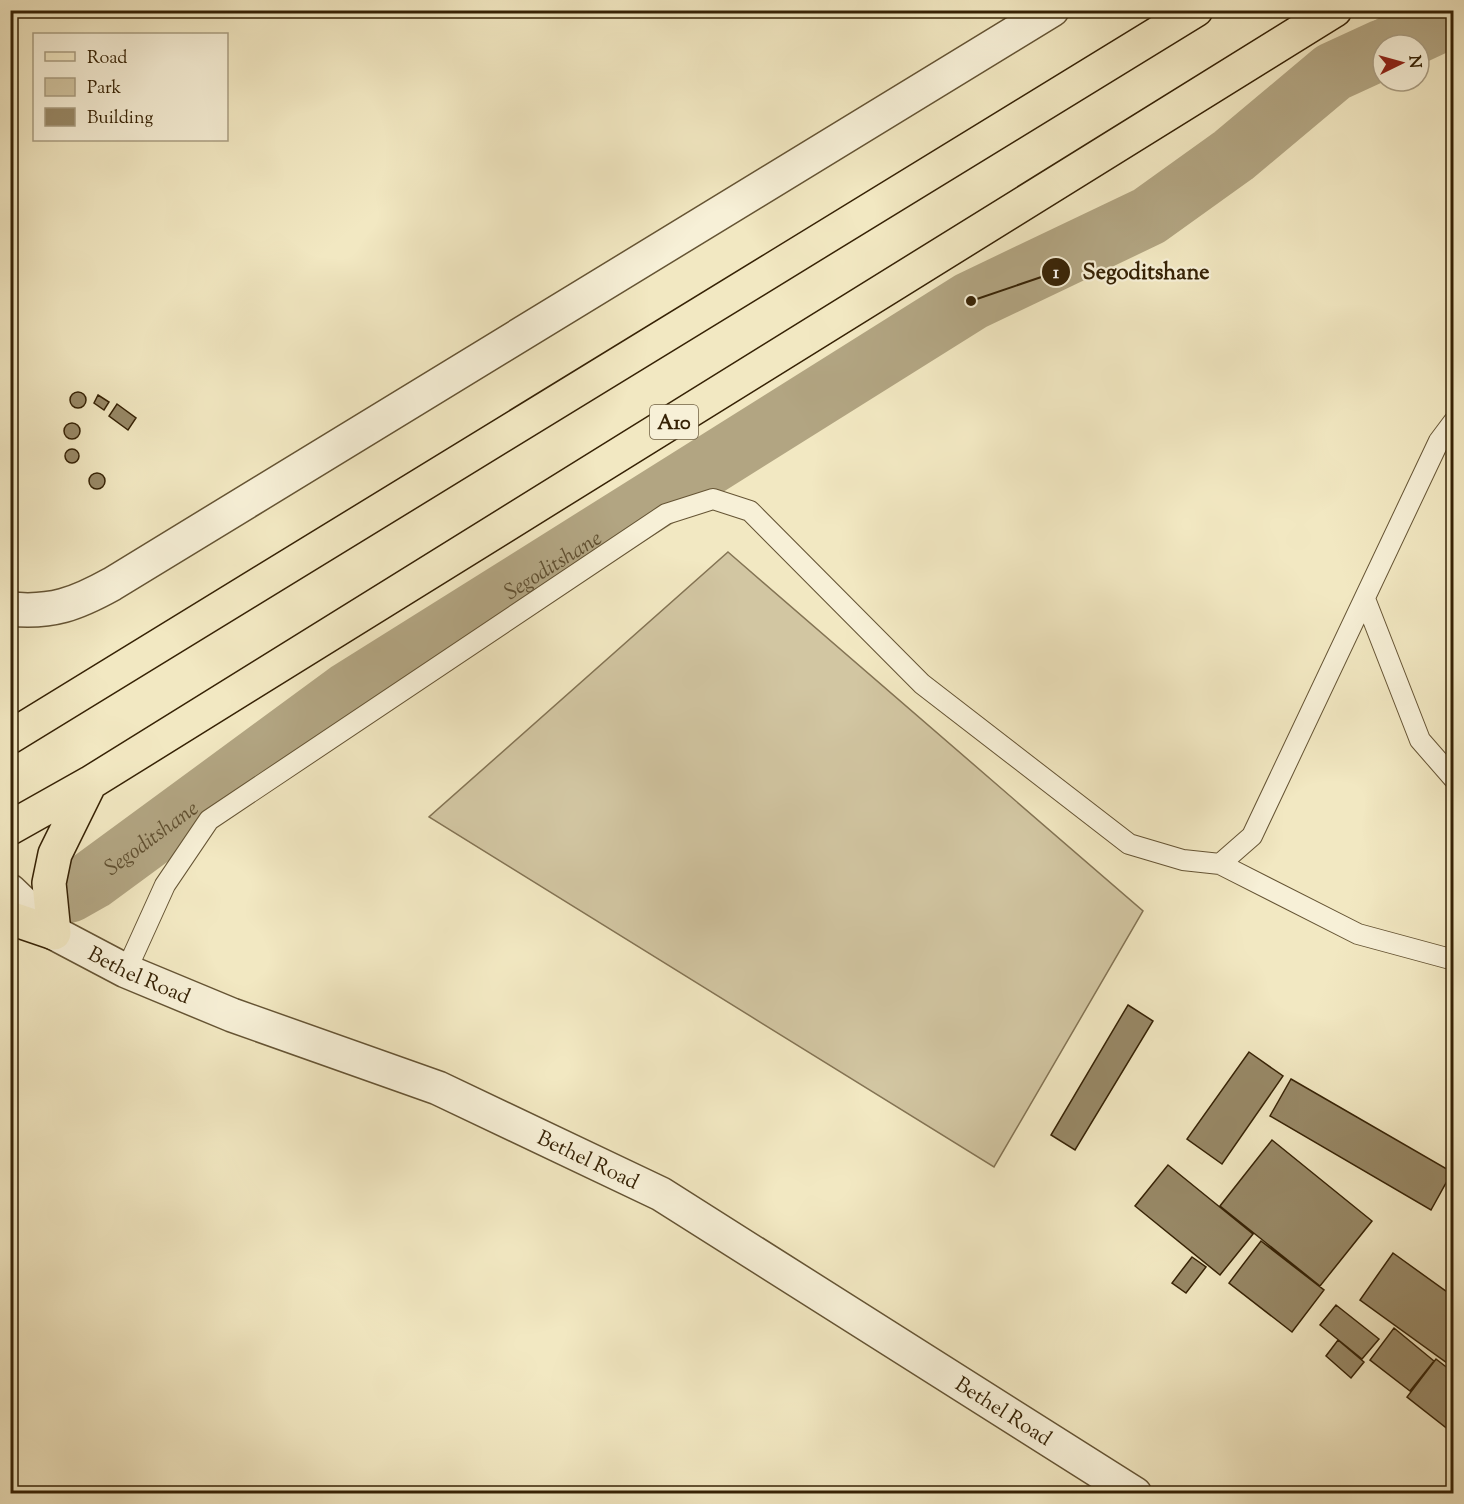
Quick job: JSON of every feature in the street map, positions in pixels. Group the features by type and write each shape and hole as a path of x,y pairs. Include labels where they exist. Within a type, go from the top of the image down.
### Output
{"main road":[{"path":"10,737 1196,10"},
{"name":"A10","path":"10,828 90,783 1335,10"},
{"path":"10,918 54,933 49,883 55,854 90,783"}],"street":[{"path":"10,609 45,611 80,602 112,584 1052,10"},
{"name":"Bethel Road","path":"10,891 54,933 126,971 232,1015 438,1088 661,1194 1136,1494"}],"lane":[{"path":"1220,864 1252,836 1439,441 1454,421"},
{"path":"126,971 165,885 209,820 666,514 712,499 750,511 922,684 1129,844 1183,860 1220,864 1358,934 1454,960"},
{"path":"1365,599 1420,740 1454,779"}],"green space":[{"path":"728,552 1143,911 994,1167 429,817"}],"building":[{"path":"75,392 81,392 86,400 84,406 75,408 70,403 70,397"},
{"path":"98,395 109,402 104,410 94,403"},
{"path":"117,404 136,418 128,430 109,416"},
{"path":"72,423 78,425 80,431 78,437 72,439 66,437 64,431 66,425"},
{"path":"69,449 75,449 79,456 75,463 69,463 65,459 65,453"},
{"path":"94,473 100,473 105,481 103,487 94,489 89,484 89,478"},
{"path":"1128,1005 1153,1021 1075,1150 1051,1135"},
{"path":"1249,1052 1283,1076 1222,1164 1187,1139"},
{"path":"1291,1079 1452,1172 1431,1210 1270,1116"},
{"path":"1272,1140 1372,1221 1320,1286 1220,1206"},
{"path":"1168,1165 1253,1234 1220,1275 1135,1206"},
{"path":"1261,1241 1324,1290 1292,1332 1229,1283"},
{"path":"1393,1253 1454,1297 1454,1368 1360,1300"},
{"path":"1192,1257 1206,1267 1186,1293 1172,1283"},
{"path":"1336,1305 1379,1339 1362,1359 1320,1325"},
{"path":"1394,1328 1434,1361 1410,1391 1370,1360"},
{"path":"1338,1340 1364,1362 1351,1378 1326,1356"},
{"path":"1436,1359 1454,1373 1454,1434 1407,1397"}],"waterway":[{"name":"Segoditshane","path":"1418,33 1454,16"},
{"name":"Segoditshane","path":"69,893 92,880 348,692 971,301 1149,216 1234,155 1333,72 1371,55"}],"place":[{"name":"Segoditshane","path":"971,301"}]}
